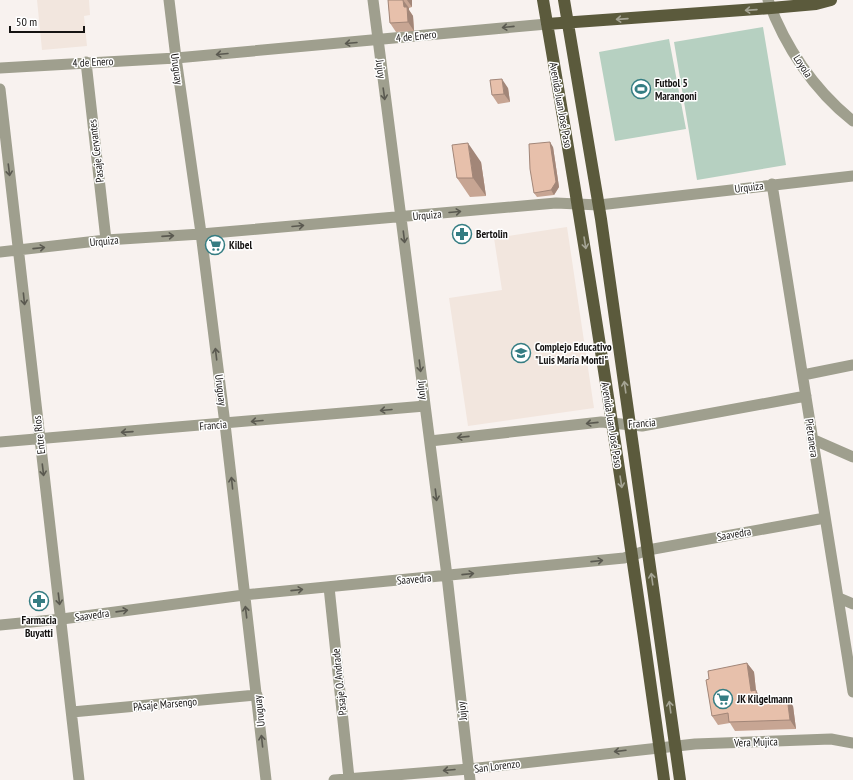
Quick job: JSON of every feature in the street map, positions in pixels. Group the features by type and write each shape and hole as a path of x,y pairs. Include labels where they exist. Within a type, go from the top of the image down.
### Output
{"main road":[{"name":"Avenida Juan José Paso","path":"543,0 579,204 664,780"},
{"name":"Avenida Juan José Paso","path":"564,0 599,205 680,780"},
{"name":"4 de Enero","path":"547,24 770,4 816,4 832,0"}],"street":[{"name":"Uruguay","path":"169,0 225,424 266,780"},
{"name":"Jujuy","path":"373,0 430,441 469,774"},
{"name":"Loyola","path":"770,4 801,67 834,105 853,121"},
{"name":"4 de Enero","path":"0,68 176,58 547,24"},
{"name":"Pasaje Cervantes","path":"86,62 106,240"},
{"name":"Entre Ríos","path":"0,89 39,439 62,619 79,780"},
{"name":"Urquiza","path":"0,252 106,240 201,234 556,203 599,205 772,184 853,176"},
{"name":"Pietranera","path":"772,184 853,692"},
{"path":"803,375 853,365"},
{"name":"Francia","path":"430,441 601,422 642,426 806,396"},
{"name":"Francia","path":"0,442 425,406"},
{"path":"812,439 853,457"},
{"name":"Saavedra","path":"0,625 62,619 244,595 446,576 632,556 648,550 825,518"},
{"name":"Pasaje O. Andrade","path":"329,586 349,778"},
{"path":"839,598 853,604"},
{"name":"PAsaje Marsengo","path":"72,712 257,695"},
{"name":"Vera Mujica","path":"659,747 831,739 853,743"},
{"name":"San Lorenzo","path":"334,780 349,778 469,774 659,747"}],"shaded area":[{"path":"37,0 89,0 90,15 84,16 87,46 42,50"},
{"name":"Complejo Educativo \"Luis María Monti\"","path":"567,227 594,408 468,426 449,298 502,290 494,238"}],"green space":[{"path":"763,27 786,165 697,180 674,42"},
{"path":"669,39 686,129 615,141 599,52"}],"building":[{"path":"388,0 403,0 404,7 407,7 408,22 390,23"},
{"path":"502,79 504,94 492,95 490,80"},
{"path":"550,142 556,182 551,190 534,193 530,169 529,144"},
{"path":"468,143 473,178 457,178 452,145"},
{"path":"747,663 751,691 756,690 757,703 787,697 790,720 729,722 728,713 712,716 706,680 709,679 708,671"}],"place":[{"name":"Futbol 5 Marangoni","path":"641,89"},
{"name":"Bertolin","path":"462,234"},
{"name":"Kilbel","path":"215,245"},
{"name":"Complejo Educativo \"Luis María Monti\"","path":"521,353"},
{"name":"Farmacia Buyatti","path":"39,601"},
{"name":"JK Kilgelmann","path":"723,699"}]}
